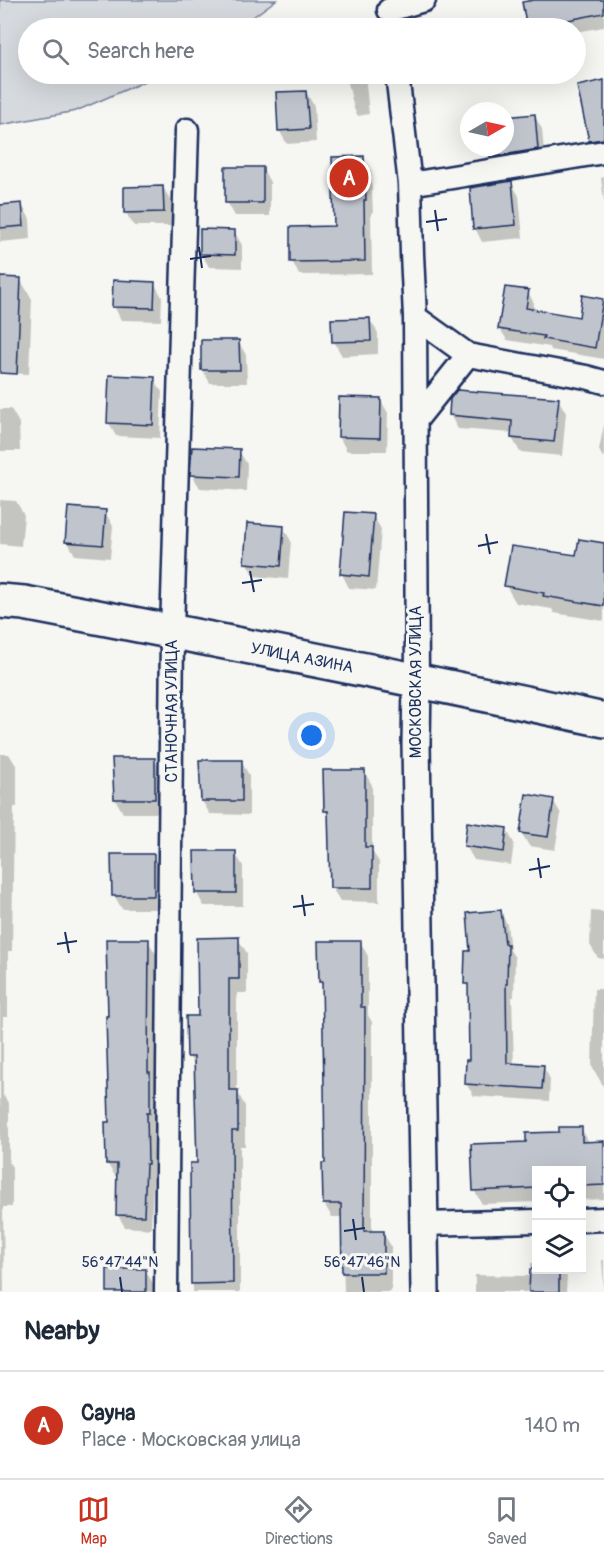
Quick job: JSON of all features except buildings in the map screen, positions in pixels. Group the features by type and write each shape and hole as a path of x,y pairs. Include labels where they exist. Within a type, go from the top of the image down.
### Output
{"main road":[{"name":"УЛИЦА АЗИНА","path":"0,601 24,603 172,631 604,720"}],"street":[{"path":"389,13 424,0"},
{"name":"МОСКОВСКАЯ УЛИЦА","path":"398,84 410,184 416,317 416,744 425,1292"},
{"name":"СТАНОЧНАЯ УЛИЦА","path":"166,1292 172,631 187,130"},
{"path":"410,184 604,152"},
{"path":"416,317 468,355 604,382"},
{"path":"416,420 468,355"},
{"path":"586,1220 604,1219"},
{"path":"424,1224 532,1221"}],"shaded area":[{"path":"0,0 276,0 252,18 18,18 18,84 139,84 76,111 0,125"}],"place":[{"name":"Сауна","path":"349,178"}]}
